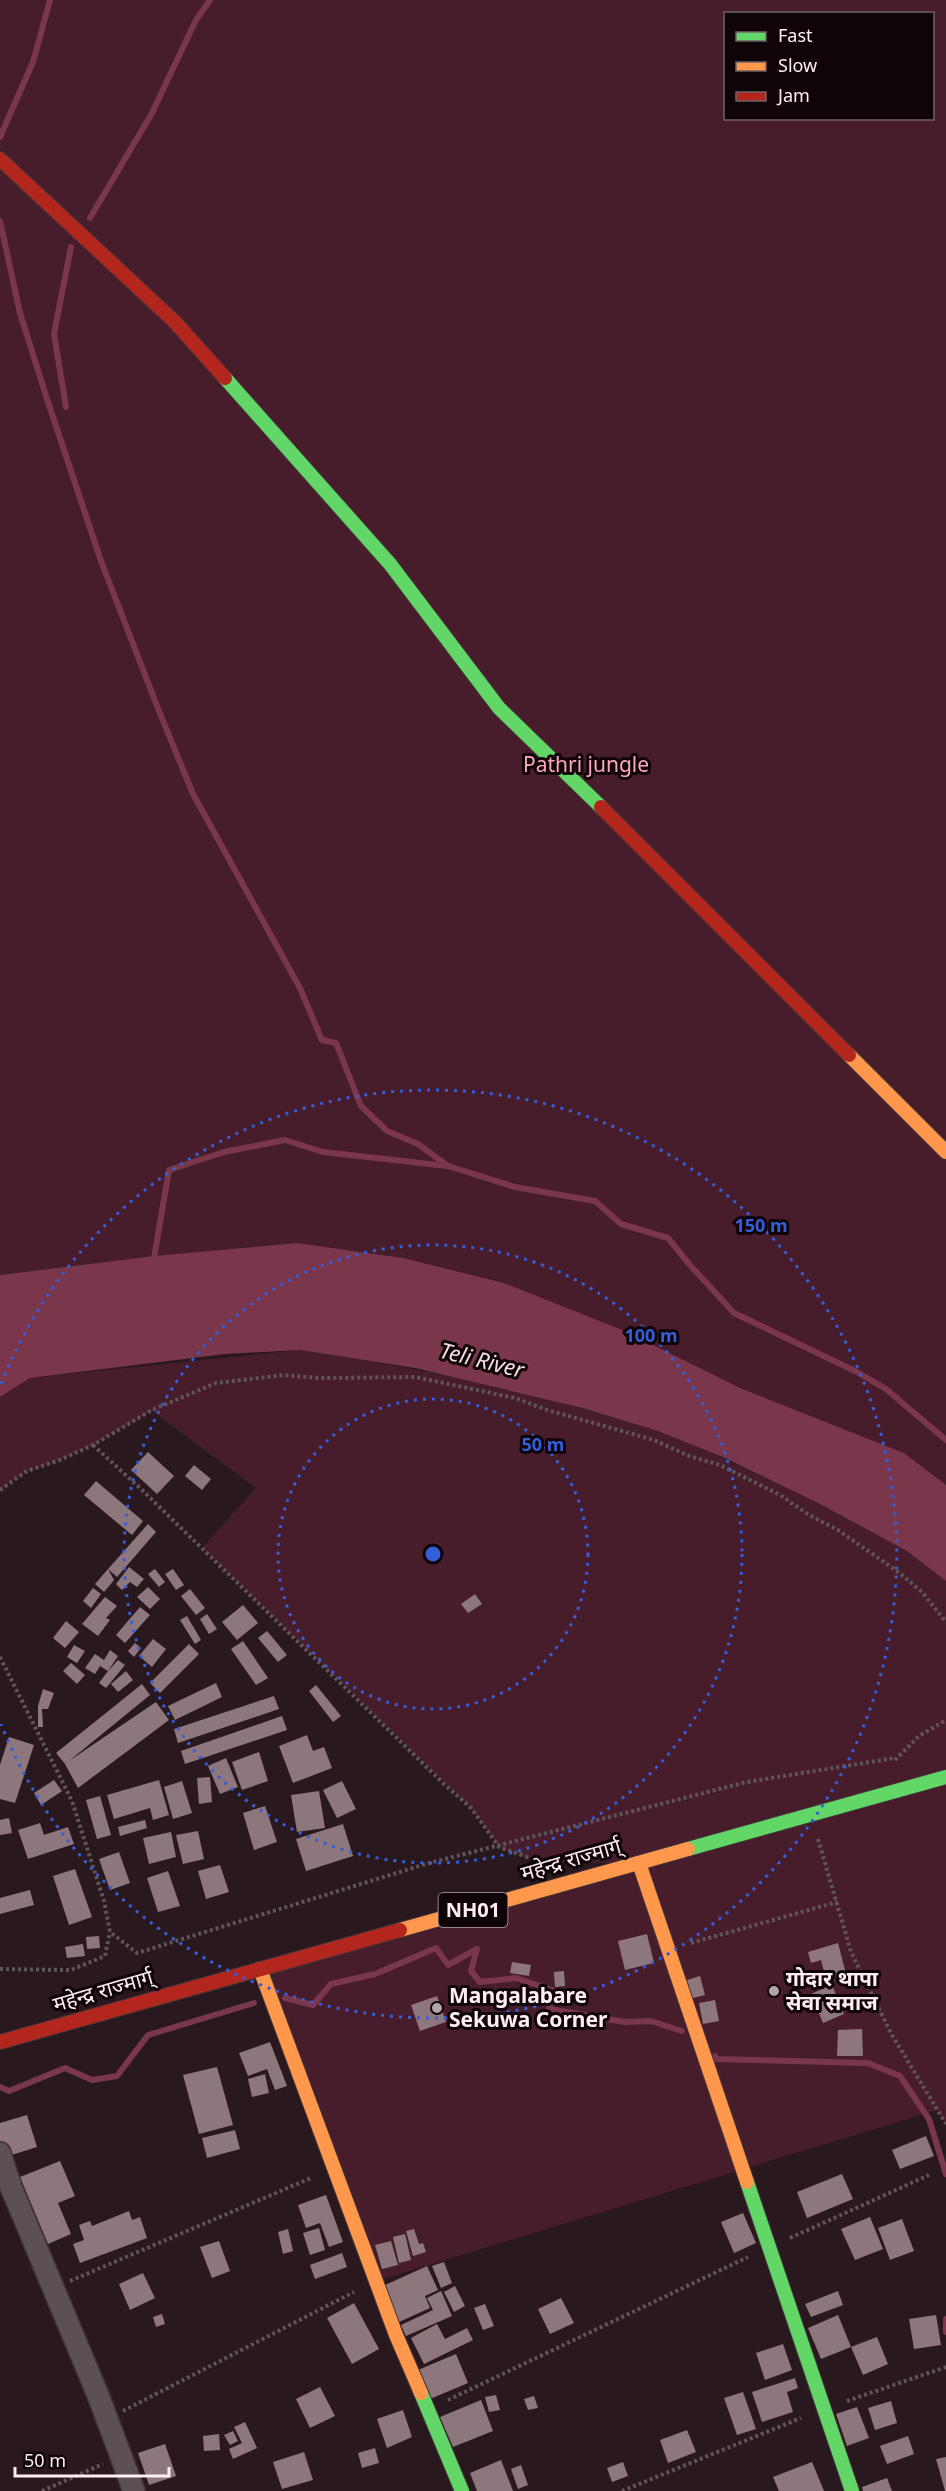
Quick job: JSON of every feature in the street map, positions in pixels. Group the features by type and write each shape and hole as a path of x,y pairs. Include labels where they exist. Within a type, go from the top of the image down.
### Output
{"main road":[{"path":"0,159 175,322 390,564 499,708 631,836 946,1152"},
{"name":"महेन्द्र राज्मार्ग्","path":"0,2042 946,1777"},
{"path":"639,1863 852,2491"},
{"path":"260,1969 376,2281 462,2491"}],"street":[{"path":"0,2153 11,2187 107,2419 134,2491"}],"path":[{"path":"0,1490 27,1471 60,1460 93,1445 152,1410 216,1383 284,1376 415,1377 515,1398 547,1410 654,1440 689,1456 720,1465 838,1530 897,1571 922,1592 946,1622"},
{"path":"93,1445 471,1808 499,1847 537,1862 548,1862"},
{"path":"0,1658 72,1801 104,1901 110,1932 105,1956 71,1970 0,1969"},
{"path":"110,1932 137,1953 429,1863 747,1782 895,1758 919,1736 946,1720"},
{"path":"895,1758 904,1789"},
{"path":"810,1815 851,1952 892,2035 946,2124"},
{"path":"669,1950 837,1902"},
{"path":"53,2288 334,2169"},
{"path":"427,2410 770,2247 929,2175"},
{"path":"107,2419 376,2281"},
{"path":"622,2491 824,2409 946,2367"},
{"path":"42,2491 120,2457"}],"green space":[{"name":"Pathri jungle","path":"0,0 946,0 946,1485 904,1453 740,1388 625,1331 504,1283 403,1258 297,1243 154,1256 0,1275"},
{"path":"300,1350 391,1365 526,1393 658,1431 721,1457 861,1524 907,1551 946,1581 946,2124 937,2110 376,2281 260,1969 637,1863 537,1862 499,1847 471,1808 202,1548 256,1488 152,1411 93,1445 60,1460 27,1471 0,1490 0,1397 30,1378"}],"water":[{"name":"Teli River","path":"297,1243 403,1258 504,1283 625,1331 740,1388 904,1453 946,1485 946,1581 907,1551 822,1505 725,1458 658,1431 583,1408 415,1368 300,1350 225,1354 30,1378 0,1397 0,1275 154,1256"}],"building":[{"path":"148,1452 174,1476 157,1494 131,1470"},
{"path":"194,1465 211,1479 202,1490 185,1476"},
{"path":"96,1481 143,1521 132,1535 84,1495"},
{"path":"148,1524 156,1532 117,1577 108,1569"},
{"path":"129,1567 144,1579 137,1587 130,1582 122,1590 116,1584"},
{"path":"108,1569 114,1580 104,1592 95,1584"},
{"path":"155,1569 165,1582 159,1587 148,1574"},
{"path":"173,1569 184,1585 176,1590 165,1574"},
{"path":"148,1587 160,1599 150,1609 137,1597"},
{"path":"93,1588 101,1594 91,1608 83,1601"},
{"path":"190,1589 205,1608 196,1615 181,1596"},
{"path":"475,1594 482,1604 468,1613 461,1604"},
{"path":"105,1597 117,1606 106,1618 110,1620 98,1636 82,1624"},
{"path":"243,1605 258,1623 237,1640 222,1622"},
{"path":"140,1607 150,1615 125,1643 116,1635"},
{"path":"207,1614 217,1629 209,1634 200,1619"},
{"path":"187,1616 201,1640 195,1644 180,1620"},
{"path":"66,1621 79,1632 65,1648 53,1638"},
{"path":"267,1631 287,1655 278,1662 258,1638"},
{"path":"153,1639 166,1649 152,1667 139,1656"},
{"path":"243,1641 268,1678 256,1685 231,1649"},
{"path":"135,1643 141,1648 134,1657 128,1651"},
{"path":"189,1644 199,1654 160,1693 150,1683"},
{"path":"74,1645 85,1651 77,1663 67,1657"},
{"path":"110,1650 118,1656 108,1671 100,1666 95,1674 85,1668 95,1654 104,1660"},
{"path":"118,1660 125,1665 106,1688 99,1683"},
{"path":"71,1663 85,1675 77,1684 63,1671"},
{"path":"126,1671 133,1680 118,1692 111,1684"},
{"path":"216,1683 222,1697 175,1720 168,1706"},
{"path":"142,1684 150,1695 69,1761 156,1702 169,1720 78,1788 56,1753"},
{"path":"316,1685 341,1716 333,1722 309,1691"},
{"path":"43,1689 54,1693 48,1709 42,1709 43,1727 38,1727 38,1706"},
{"path":"274,1696 279,1709 178,1743 174,1729"},
{"path":"282,1716 287,1730 185,1764 181,1751"},
{"path":"307,1735 313,1751 324,1747 332,1768 293,1783 279,1746"},
{"path":"9,1737 34,1745 15,1803 0,1799 0,1765"},
{"path":"259,1752 268,1781 242,1790 232,1762"},
{"path":"226,1758 238,1787 220,1794 208,1766"},
{"path":"210,1777 212,1802 199,1804 197,1778"},
{"path":"54,1780 62,1791 41,1805 34,1793"},
{"path":"159,1780 169,1815 153,1820 150,1808 114,1819 107,1795"},
{"path":"182,1781 192,1813 173,1819 164,1787"},
{"path":"342,1781 356,1809 337,1818 323,1790"},
{"path":"319,1791 325,1828 297,1832 291,1795"},
{"path":"100,1796 111,1835 97,1839 86,1800"},
{"path":"265,1806 277,1842 254,1850 243,1813"},
{"path":"9,1818 12,1833 0,1835 0,1820"},
{"path":"145,1820 147,1828 120,1836 118,1827"},
{"path":"40,1823 44,1835 68,1827 74,1844 28,1859 18,1830"},
{"path":"343,1824 353,1856 306,1871 296,1839"},
{"path":"198,1831 204,1859 183,1864 176,1835"},
{"path":"171,1832 176,1857 149,1864 143,1838"},
{"path":"119,1852 130,1883 110,1890 99,1859"},
{"path":"220,1865 229,1892 206,1899 198,1871"},
{"path":"75,1869 92,1917 69,1925 53,1876"},
{"path":"168,1871 180,1906 158,1912 147,1878"},
{"path":"30,1890 34,1905 0,1914 0,1898"},
{"path":"647,1934 654,1963 625,1970 618,1941"},
{"path":"99,1936 100,1948 87,1949 86,1937"},
{"path":"838,1943 846,1974 826,1979 821,1960 811,1963 808,1952"},
{"path":"83,1944 85,1956 67,1958 65,1947"},
{"path":"512,1962 531,1965 529,1976 510,1973"},
{"path":"564,1971 565,1986 555,1987 554,1972"},
{"path":"700,1976 705,1995 689,1999 684,1981"},
{"path":"832,1985 844,2014 823,2023 811,1994"},
{"path":"437,1996 446,2022 420,2031 411,2005"},
{"path":"715,2000 719,2021 703,2024 699,2003"},
{"path":"862,2029 863,2056 837,2056 838,2030"},
{"path":"270,2042 287,2086 275,2090 267,2069 248,2076 239,2053"},
{"path":"217,2067 233,2125 199,2134 183,2075"},
{"path":"265,2074 269,2093 252,2097 248,2079"},
{"path":"27,2115 37,2147 5,2157 0,2144 0,2123"},
{"path":"235,2130 240,2149 207,2158 202,2138"},
{"path":"926,2136 934,2156 900,2169 892,2150"},
{"path":"60,2161 75,2196 58,2203 71,2234 48,2244 20,2177"},
{"path":"842,2174 853,2199 807,2218 797,2192"},
{"path":"326,2195 343,2242 329,2247 320,2223 306,2228 298,2205"},
{"path":"129,2211 132,2220 140,2217 147,2238 80,2263 73,2244 84,2240 79,2225 90,2221 92,2226"},
{"path":"743,2213 756,2243 734,2253 721,2222"},
{"path":"870,2217 883,2249 855,2260 841,2229"},
{"path":"902,2219 914,2251 890,2260 878,2228"},
{"path":"319,2228 325,2250 310,2255 303,2233"},
{"path":"288,2229 293,2251 283,2254 278,2232"},
{"path":"414,2229 419,2244 423,2243 426,2252 413,2256 406,2231"},
{"path":"405,2234 411,2260 399,2263 393,2237"},
{"path":"219,2241 230,2271 212,2278 200,2247"},
{"path":"391,2241 398,2265 382,2269 375,2245"},
{"path":"342,2253 347,2267 315,2279 310,2265"},
{"path":"444,2262 452,2283 441,2288 432,2266"},
{"path":"427,2266 438,2290 425,2296 430,2308 399,2322 383,2286"},
{"path":"143,2273 155,2298 130,2310 119,2284"},
{"path":"455,2286 465,2306 454,2312 444,2292"},
{"path":"441,2291 452,2316 406,2336 401,2325 433,2310 427,2298"},
{"path":"838,2291 843,2305 811,2317 805,2304"},
{"path":"561,2298 574,2323 550,2334 538,2309"},
{"path":"354,2303 379,2349 352,2364 327,2318"},
{"path":"485,2304 494,2326 483,2330 474,2308"},
{"path":"162,2314 165,2324 156,2327 153,2317"},
{"path":"838,2315 851,2347 821,2359 808,2328"},
{"path":"936,2315 941,2345 914,2349 909,2319"},
{"path":"437,2324 445,2339 467,2328 473,2340 424,2364 411,2338"},
{"path":"877,2337 888,2364 863,2375 851,2347"},
{"path":"783,2344 792,2370 765,2380 756,2353"},
{"path":"456,2354 468,2383 430,2399 418,2370"},
{"path":"795,2378 798,2388 787,2392 793,2412 762,2422 752,2392"},
{"path":"320,2387 335,2416 310,2428 296,2399"},
{"path":"743,2392 756,2429 737,2435 724,2398"},
{"path":"496,2395 500,2410 489,2412 485,2397"},
{"path":"534,2396 538,2408 528,2410 524,2399"},
{"path":"481,2400 493,2431 453,2447 440,2417"},
{"path":"891,2401 897,2423 875,2430 868,2408"},
{"path":"857,2407 869,2438 847,2446 836,2414"},
{"path":"403,2410 412,2437 387,2448 377,2419"},
{"path":"245,2422 257,2448 233,2459 229,2449 242,2443 234,2427"},
{"path":"687,2430 696,2452 668,2463 660,2440"},
{"path":"233,2431 238,2441 230,2445 224,2435"},
{"path":"219,2434 220,2450 204,2451 203,2436"},
{"path":"908,2436 914,2454 887,2464 880,2446"},
{"path":"165,2444 176,2476 149,2485 138,2453"},
{"path":"375,2448 379,2463 362,2468 358,2453"},
{"path":"304,2452 313,2480 282,2489 273,2462"},
{"path":"946,2457 946,2491 945,2491 936,2459"},
{"path":"501,2460 513,2491 477,2491 470,2473"},
{"path":"623,2462 628,2476 612,2482 607,2468"},
{"path":"812,2462 824,2491 779,2491 773,2477"},
{"path":"521,2465 528,2485 518,2489 511,2469"},
{"path":"887,2478 892,2491 863,2491 862,2487"}],"waterway":[{"path":"0,137 33,62 50,0"},
{"path":"90,218 152,113 196,20 210,0"},
{"path":"0,221 20,313 47,399 101,561 159,711 193,794 300,988 322,1040 336,1043 361,1106 387,1131 418,1144 448,1166 515,1187 595,1201 621,1224 668,1238 734,1313 857,1372 886,1389 946,1440"},
{"path":"66,407 54,334 71,247"},
{"path":"153,1264 169,1170 224,1152 285,1140 323,1152 447,1166"},
{"path":"285,1998 313,2005 331,1984 375,1974 436,1948 448,1965 477,1949 471,1971 480,1982 516,1978 552,1990 549,2009 625,2022 651,2021 682,2031"},
{"path":"0,2087 9,2091 65,2068 92,2080 117,2076 148,2035 254,2003"},
{"path":"715,2056 716,2059 868,2063 900,2076 929,2119 946,2174"},
{"path":"946,2319 946,2332"}],"traffic: fast":[{"path":"225,378 390,564 499,708 601,807"},
{"path":"688,1849 946,1777"},
{"path":"747,2182 852,2491"},
{"path":"421,2393 462,2491"}],"traffic: slow":[{"path":"849,1055 946,1152"},
{"path":"400,1930 688,1849"},
{"path":"639,1863 747,2182"},
{"path":"260,1969 396,2335 421,2393"}],"traffic: jam":[{"path":"0,159 175,322 225,378"},
{"path":"601,807 849,1055"},
{"path":"0,2042 400,1930"}],"place":[{"name":"गोदार थापा सेवा समाज","path":"774,1991"},
{"name":"Mangalabare Sekuwa Corner","path":"437,2008"}]}
